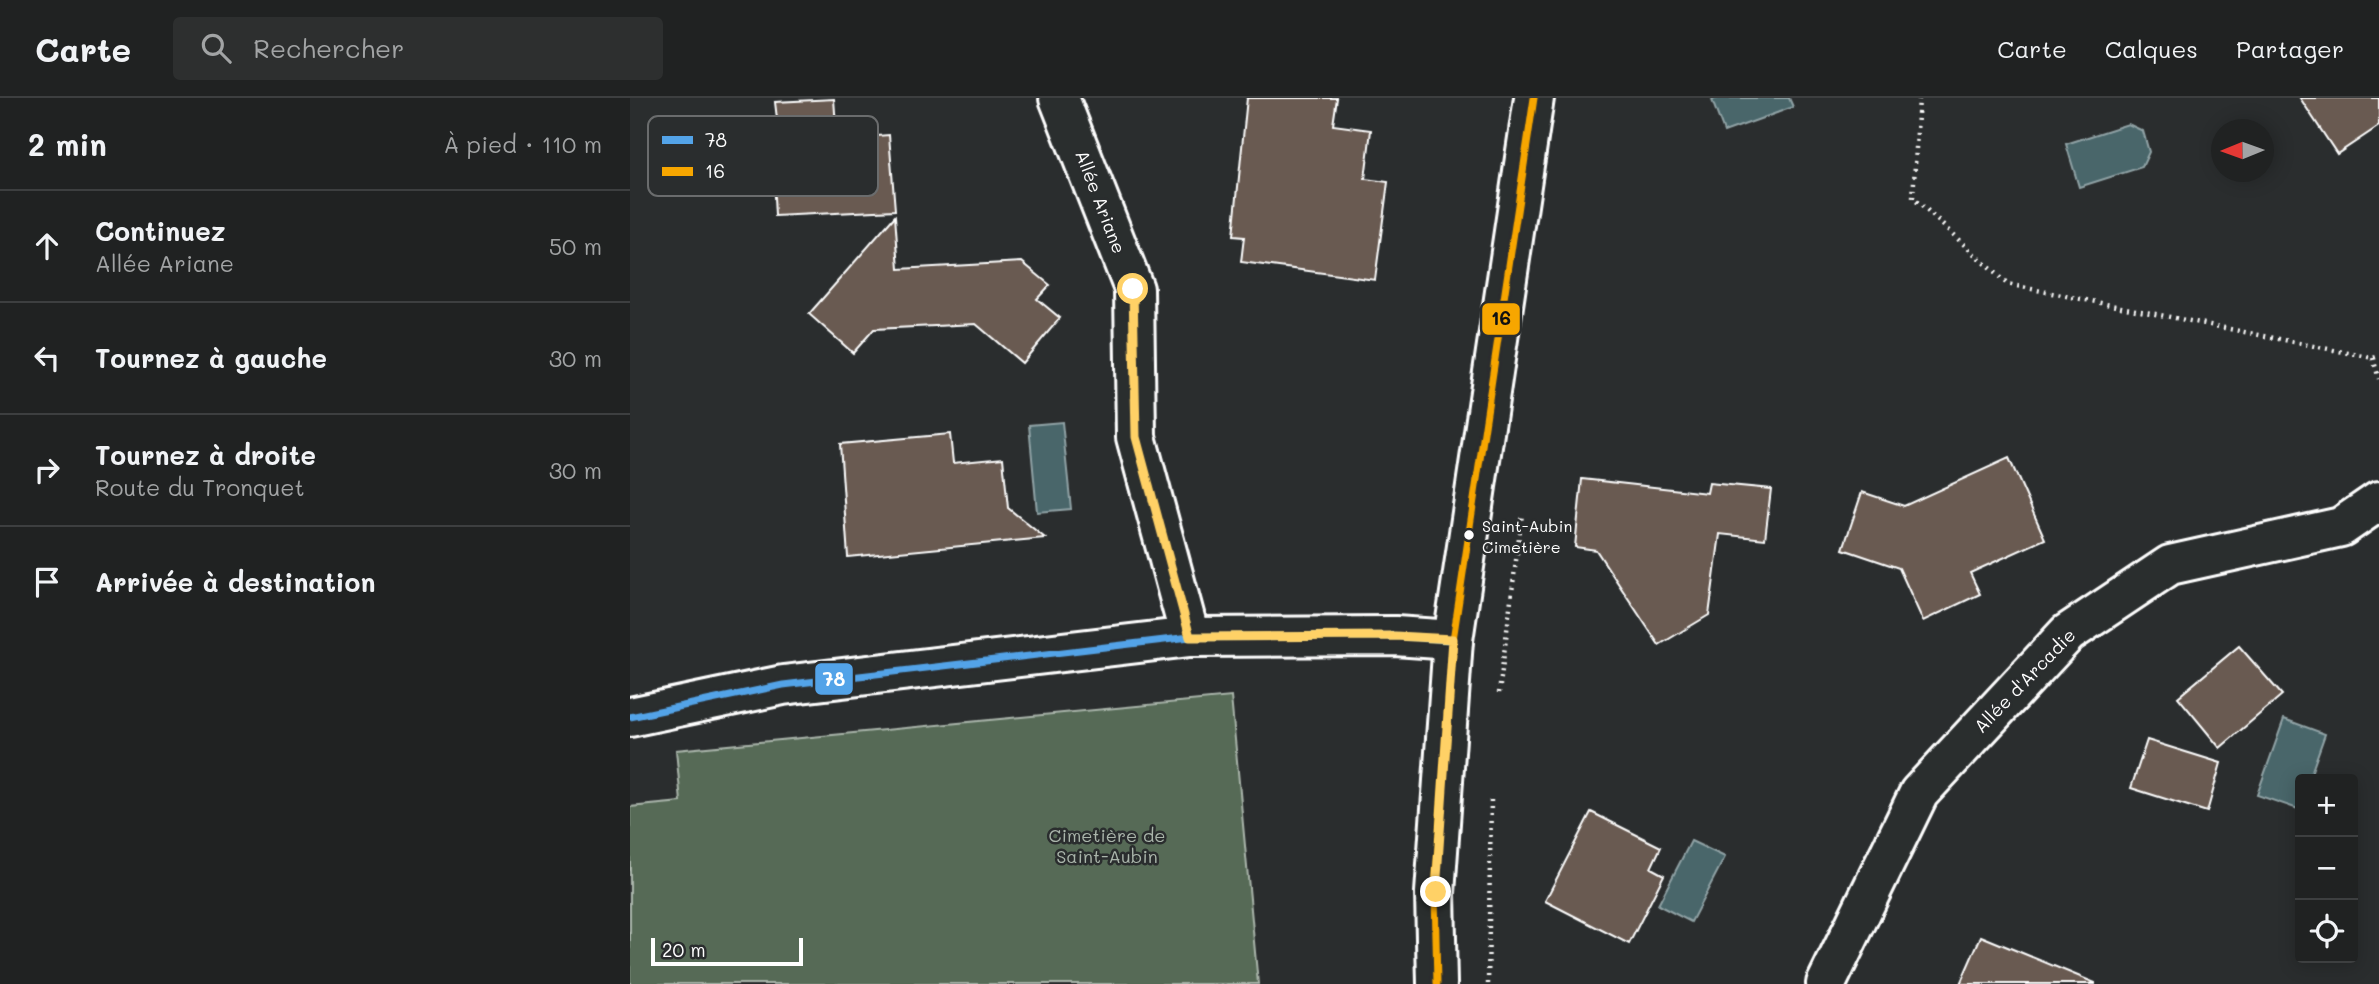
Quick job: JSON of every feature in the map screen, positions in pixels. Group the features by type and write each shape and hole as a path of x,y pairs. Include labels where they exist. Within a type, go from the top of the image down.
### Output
{"street":[{"name":"Allée Ariane","path":"1059,98 1133,289 1136,437 1190,637"},
{"path":"1437,984 1436,892 1453,639 1534,98"},
{"name":"Allée d'Arcadie","path":"1826,984 1919,793 2068,633 2170,565 2341,527 2379,501"},
{"path":"630,717 783,685 1190,637 1395,636 1453,639"}],"path":[{"path":"1919,98 1913,198 2007,284 2376,357 2379,379"},
{"path":"1497,705 1522,512"},
{"path":"1488,984 1492,786"}],"green space":[{"name":"Cimetière de Saint-Aubin","path":"1231,697 1258,984 630,984 630,807 681,802 676,750"}],"water":[{"path":"1789,98 1793,107 1724,132 1712,100"},
{"path":"2128,124 2143,131 2149,152 2142,167 2079,187 2066,144"},
{"path":"1062,422 1071,509 1037,512 1029,425"},
{"path":"2284,719 2325,734 2311,774 2295,774 2295,808 2257,795"},
{"path":"1691,841 1725,857 1691,922 1658,905"}],"building":[{"path":"1247,98 1337,98 1333,125 1371,130 1365,179 1388,182 1375,280 1241,262 1244,237 1233,236"},
{"path":"2300,98 2379,98 2379,126 2337,154"},
{"path":"834,99 835,116 777,116 775,102"},
{"path":"889,135 895,210 775,216 774,196 878,196 878,136"},
{"path":"895,216 899,269 1022,262 1050,285 1037,299 1060,318 1022,363 976,324 874,329 853,353 809,314"},
{"path":"950,434 953,463 1003,458 1008,508 1045,538 848,557 840,444"},
{"path":"2009,458 2045,539 1970,573 1980,594 1923,621 1899,568 1843,549 1862,492 1904,506"},
{"path":"1582,479 1707,493 1709,483 1771,489 1765,539 1720,534 1709,615 1659,645 1596,550 1575,547"},
{"path":"2239,646 2282,695 2220,748 2178,697"},
{"path":"2147,740 2221,763 2207,812 2131,788"},
{"path":"1591,812 1661,847 1651,868 1664,875 1629,944 1545,901"},
{"path":"1981,936 2095,983 2095,984 1960,984"}],"transit line":[{"name":"16","path":"1437,984 1435,893 1453,640 1534,98"},
{"name":"78","path":"630,717 783,685 1190,637 1395,636 1453,640"}],"place":[{"name":"Saint-Aubin Cimetière","path":"1469,535"}],"route":[{"path":"1133,289 1136,437 1190,637 1395,636 1453,639 1436,892"}]}
